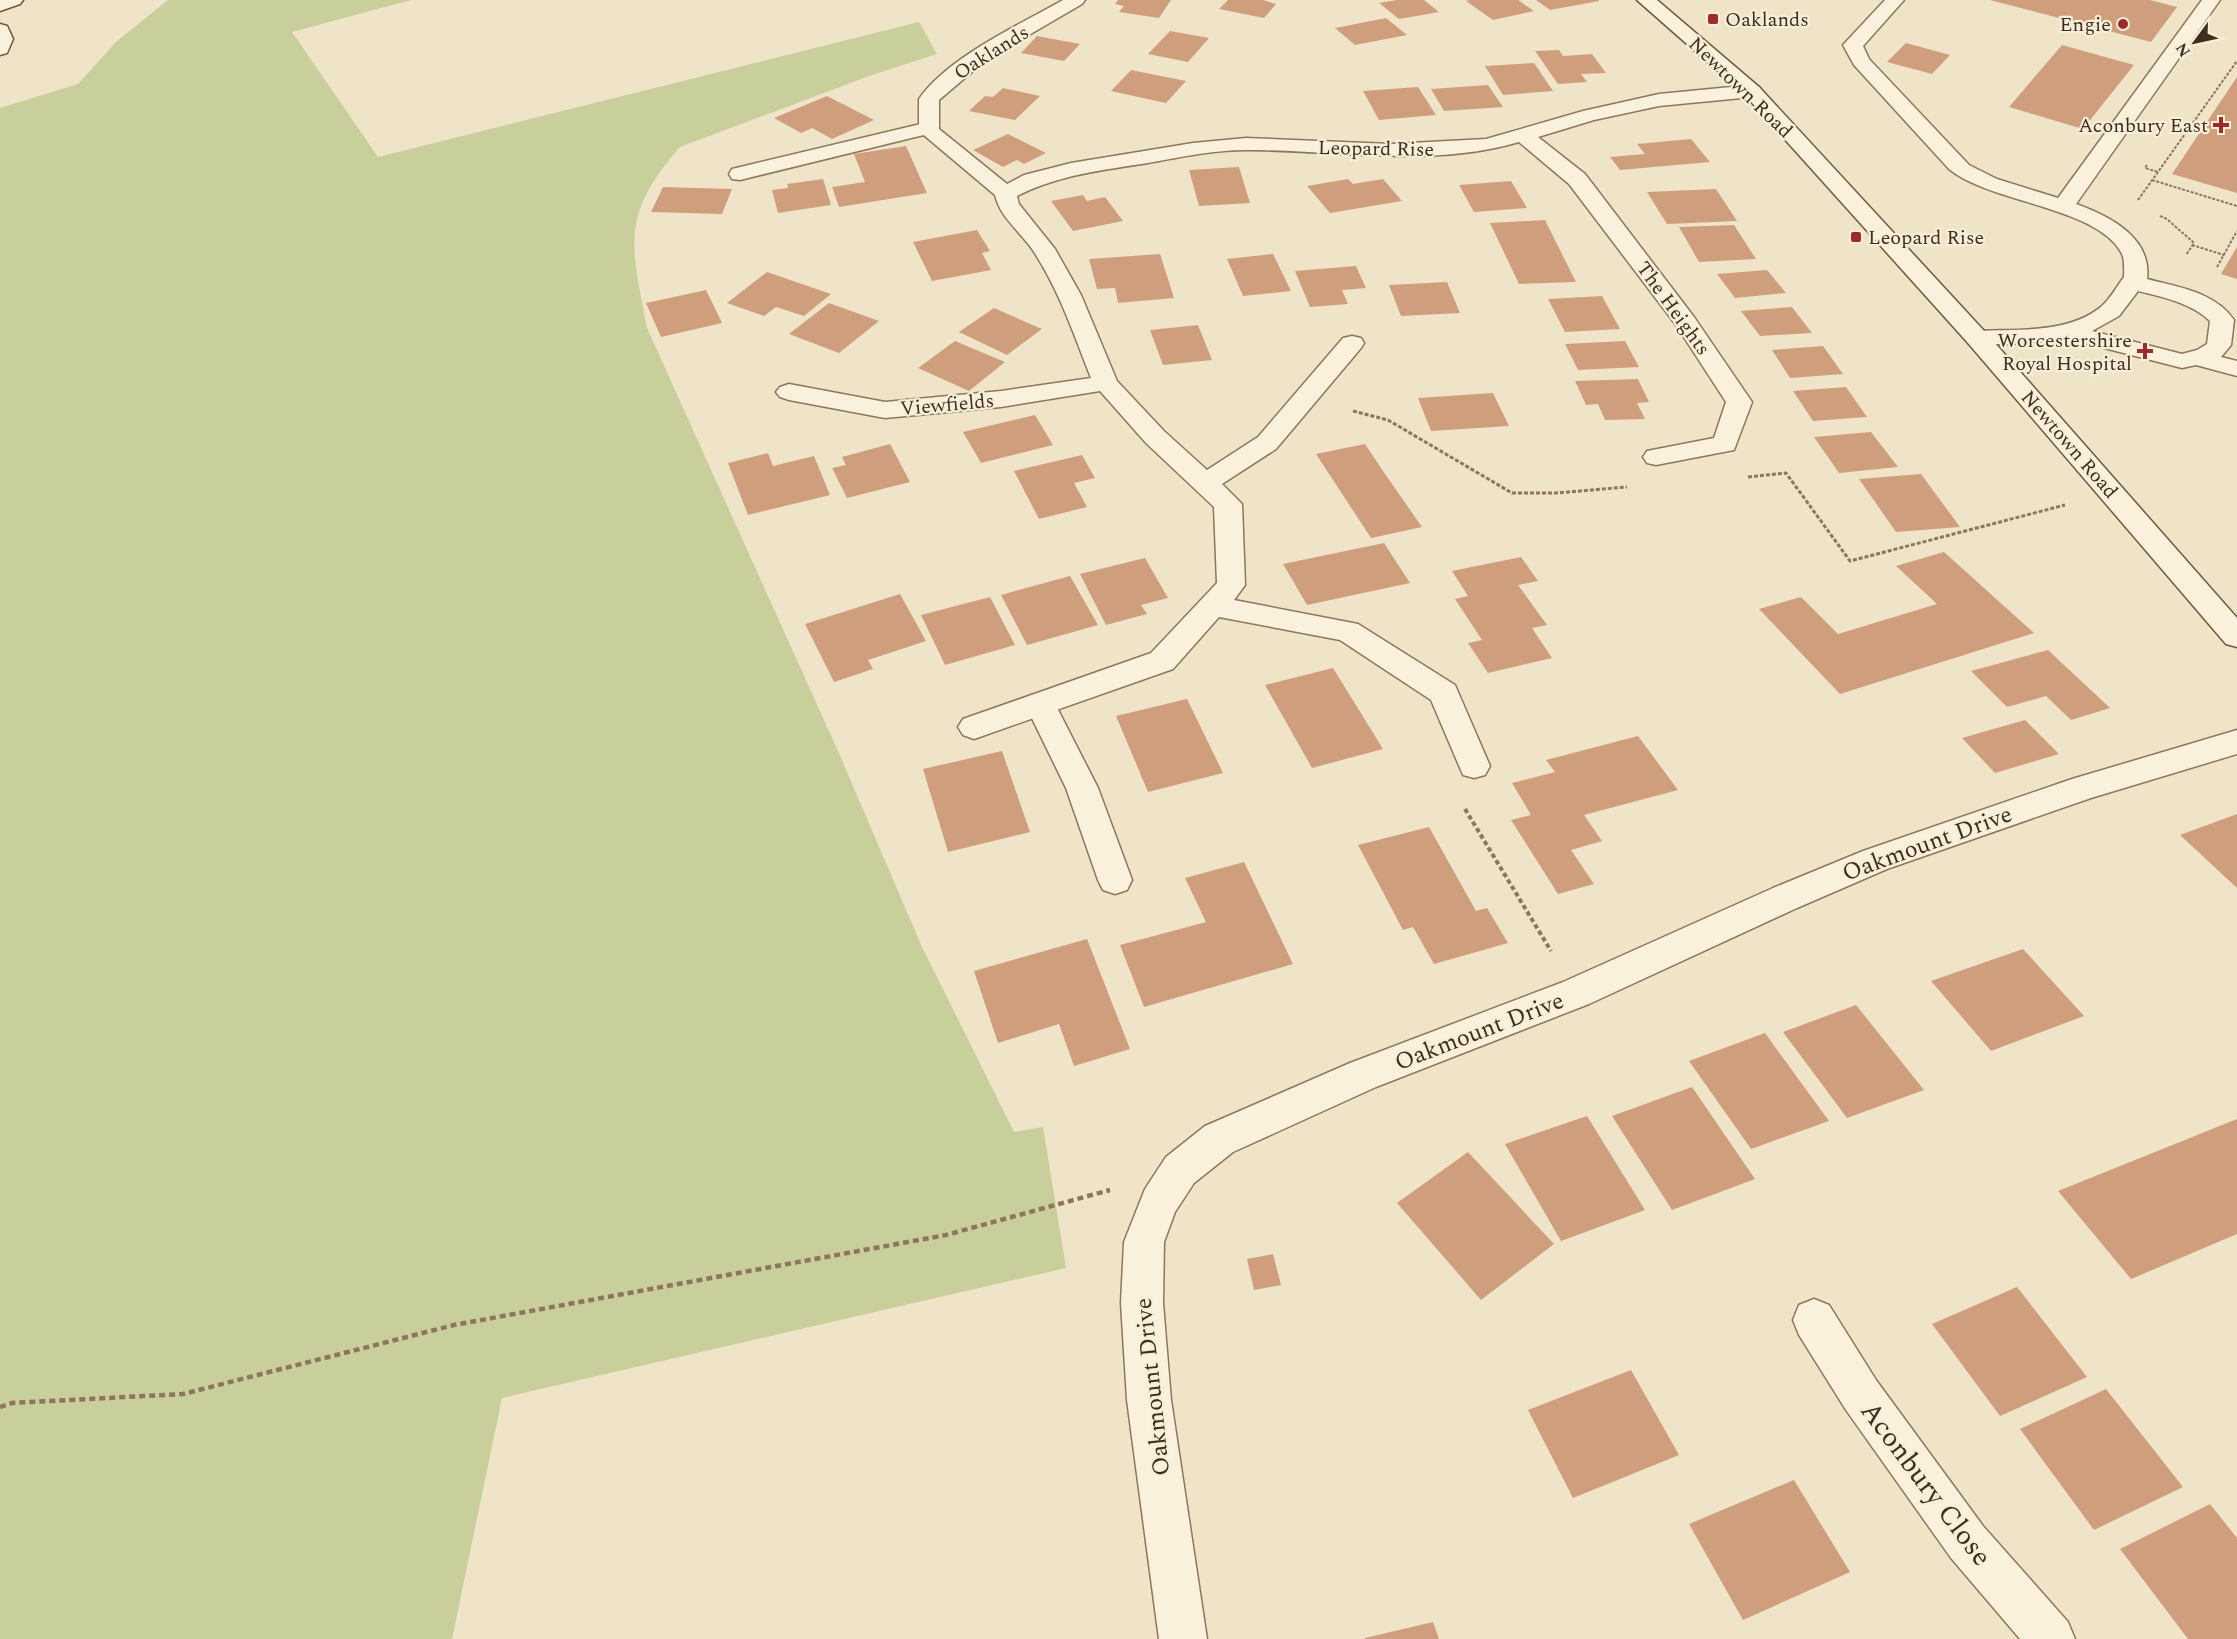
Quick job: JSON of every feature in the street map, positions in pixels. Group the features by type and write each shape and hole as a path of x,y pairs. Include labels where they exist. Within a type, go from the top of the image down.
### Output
{"street":[{"path":"0,6 14,0"},
{"name":"Oaklands","path":"929,128 929,99 948,78 971,61 1076,0"},
{"name":"Newtown Road","path":"1646,0 1752,92 1977,338 2237,637"},
{"path":"1895,0 1853,45 1861,61 1964,171 1989,183 2063,206 2109,229 2124,242 2133,254 2136,278 2108,313 2092,323 2065,331 1977,338"},
{"path":"2063,206 2211,0"},
{"path":"0,30 4,39 0,49"},
{"name":"Leopard Rise","path":"1005,193 1032,180 1101,162 1193,149 1246,144 1391,150 1487,146 1590,115 1659,100 1752,92"},
{"path":"740,174 929,128 929,131 1005,193 1008,205 1044,249 1069,295 1106,383 1155,437 1228,504 1231,585 1162,661 974,728"},
{"name":"The Heights","path":"1524,136 1577,179 1686,322 1739,402 1725,444 1656,457"},
{"path":"2065,331 2182,361 2214,351 2218,345 2222,320 2215,312 2189,298 2132,282"},
{"path":"1205,483 1267,443 1352,343"},
{"path":"2196,358 2237,369"},
{"name":"Viewfields","path":"789,392 885,410 1001,399 1106,383"},
{"path":"1212,606 1348,631 1444,693 1474,766"},
{"path":"1040,704 1082,788 1115,880"},
{"name":"Oakmount Drive","path":"1183,1639 1149,1400 1142,1303 1144,1242 1159,1202 1180,1170 1219,1139 1363,1075 1576,993 1785,898 1875,860 2083,788 2237,742"},
{"name":"Aconbury Close","path":"1814,1320 1861,1395 1967,1542 2051,1639"}],"path":[{"path":"2136,204 2237,61"},
{"path":"2152,180 2237,206"},
{"path":"2217,267 2237,231"},
{"path":"2192,245 2224,255"},
{"path":"1305,398 1388,420 1512,493 1556,493 1635,487"},
{"path":"1739,478 1786,473 1850,561 2112,493"},
{"path":"1474,766 1460,801 1576,993"},
{"path":"0,1407 12,1403 183,1394 454,1325 946,1235 1180,1170"}],"green space":[{"path":"168,0 411,0 292,32 378,157 919,22 937,54 872,75 680,147 647,192 639,212 635,232 637,274 647,328 838,751 922,947 1014,1132 1043,1127 1066,1268 502,1398 452,1639 0,1639 0,108 78,84 117,41"}],"building":[{"path":"1118,0 1171,0 1159,18 1119,12 1124,6 1115,4"},
{"path":"1228,0 1263,0 1276,4 1264,18 1219,9"},
{"path":"1424,0 1439,12 1399,19 1379,3"},
{"path":"1518,0 1534,11 1493,20 1466,1"},
{"path":"1536,0 1599,0 1599,1 1550,10"},
{"name":"Engie","path":"1990,0 2150,0 2177,7 2151,42"},
{"path":"1386,18 1407,35 1355,45 1335,28"},
{"path":"1170,31 1209,38 1188,62 1148,54"},
{"path":"1037,36 1080,44 1064,61 1021,53"},
{"path":"1906,43 1950,55 1932,74 1887,62"},
{"path":"2062,45 2134,65 2083,129 2009,107"},
{"path":"1559,50 1563,56 1592,54 1606,73 1581,74 1587,82 1558,84 1535,51"},
{"path":"1534,63 1553,91 1503,95 1485,66"},
{"path":"1131,70 1186,81 1166,103 1111,91"},
{"name":"Aconbury East","path":"2237,77 2237,193 2172,174"},
{"path":"1488,85 1503,107 1444,111 1431,89"},
{"path":"1418,87 1436,115 1379,120 1363,91"},
{"path":"1003,88 1040,96 1015,120 969,111 985,96 993,97"},
{"path":"827,96 874,120 832,139 812,128 801,133 774,118"},
{"path":"1008,134 1046,153 1024,164 1017,160 1003,167 973,150"},
{"path":"1691,139 1710,162 1620,170 1610,157 1645,154 1637,144"},
{"path":"906,146 927,193 839,207 832,187 865,182 854,154"},
{"path":"1239,167 1250,203 1199,206 1189,170"},
{"path":"823,179 831,205 778,213 772,190 788,188 787,184"},
{"path":"1348,179 1353,184 1383,179 1402,201 1330,213 1307,186"},
{"path":"1511,181 1527,208 1474,212 1459,185"},
{"path":"663,187 732,189 722,214 651,212"},
{"path":"1716,189 1737,221 1667,224 1647,192"},
{"path":"1083,195 1087,201 1105,197 1123,221 1073,231 1051,201"},
{"path":"1545,220 1576,282 1519,284 1490,223"},
{"path":"1734,225 1756,259 1699,262 1679,227"},
{"path":"977,230 990,251 982,253 991,270 932,281 913,242"},
{"path":"2237,247 2237,279 2221,274"},
{"path":"1160,254 1174,298 1118,303 1115,288 1097,289 1089,259"},
{"path":"1273,254 1291,291 1243,296 1227,259"},
{"path":"1356,266 1366,288 1342,290 1348,304 1310,307 1295,271"},
{"path":"1767,270 1786,293 1735,298 1717,274"},
{"path":"767,272 831,294 804,316 776,307 764,316 727,303"},
{"path":"1447,282 1460,313 1401,316 1389,285"},
{"path":"706,290 722,323 661,337 646,303"},
{"path":"1602,296 1620,329 1565,332 1548,299"},
{"path":"829,303 879,321 839,353 789,334"},
{"path":"1792,307 1812,333 1760,336 1741,311"},
{"path":"994,308 1042,329 1007,355 959,332"},
{"path":"1198,325 1212,360 1163,365 1150,330"},
{"path":"955,341 1005,362 969,391 918,368"},
{"path":"1625,341 1639,367 1578,370 1565,344"},
{"path":"1823,346 1843,374 1790,378 1772,350"},
{"path":"1638,379 1649,402 1637,403 1645,419 1605,420 1598,404 1586,405 1575,381"},
{"path":"1846,387 1867,417 1813,421 1793,391"},
{"path":"1493,393 1509,426 1431,431 1418,398"},
{"path":"1035,415 1053,445 981,463 963,432"},
{"path":"1871,432 1898,467 1839,473 1814,437"},
{"path":"890,444 910,482 847,498 832,468 846,465 842,457"},
{"path":"1365,444 1422,527 1371,538 1316,454"},
{"path":"768,453 773,466 814,456 830,495 748,515 728,463"},
{"path":"1082,455 1095,478 1074,483 1087,507 1039,519 1014,471"},
{"path":"1921,474 1960,527 1896,532 1859,479"},
{"path":"1384,543 1410,583 1307,605 1283,564"},
{"path":"1944,552 2034,633 1840,694 1759,609 1801,597 1838,634 1937,604 1896,566"},
{"path":"1521,557 1538,581 1518,585 1547,625 1532,628 1552,658 1488,673 1468,643 1482,640 1455,599 1468,596 1452,571"},
{"path":"1145,558 1168,598 1141,605 1147,614 1106,625 1080,574"},
{"path":"1070,576 1098,625 1027,645 1001,595"},
{"path":"900,594 926,641 868,660 873,669 834,682 805,624"},
{"path":"990,597 1015,645 945,665 921,615"},
{"path":"2048,650 2110,708 2071,720 2046,696 2007,707 1971,671"},
{"path":"1333,668 1383,749 1312,768 1265,685"},
{"path":"1187,699 1223,773 1148,792 1116,716"},
{"path":"2025,720 2059,754 1995,773 1962,738"},
{"path":"1638,736 1678,790 1584,815 1602,841 1571,850 1594,884 1558,894 1511,820 1531,815 1512,783 1555,772 1546,760"},
{"path":"1002,751 1030,832 948,852 923,769"},
{"path":"2237,814 2237,888 2180,835"},
{"path":"1429,827 1476,911 1487,908 1508,943 1434,964 1413,927 1403,930 1358,845"},
{"path":"1244,862 1293,964 1144,1007 1120,945 1206,922 1185,878"},
{"path":"1087,939 1130,1049 1074,1066 1059,1024 998,1043 974,971"},
{"path":"2023,949 2084,1016 1991,1051 1931,981"},
{"path":"1856,1005 1924,1090 1847,1118 1783,1032"},
{"path":"1765,1033 1829,1121 1751,1149 1689,1061"},
{"path":"1692,1087 1755,1179 1672,1210 1612,1116"},
{"path":"1587,1116 1645,1210 1561,1241 1505,1144"},
{"path":"2237,1119 2237,1234 2131,1279 2058,1191"},
{"path":"1468,1152 1554,1244 1481,1300 1397,1203"},
{"path":"1273,1254 1281,1285 1254,1290 1247,1259"},
{"path":"2017,1287 2087,1377 2000,1416 1932,1324"},
{"path":"1631,1370 1679,1455 1573,1498 1528,1410"},
{"path":"2106,1389 2183,1487 2094,1530 2020,1429"},
{"path":"1794,1480 1850,1572 1743,1620 1689,1524"},
{"path":"2210,1504 2237,1538 2237,1639 2188,1639 2120,1549"},
{"path":"1433,1622 1439,1639 1365,1639 1365,1638"}],"place":[{"name":"Oaklands","path":"1713,19"},
{"name":"Engie","path":"2123,24"},
{"name":"Aconbury East","path":"2221,125"},
{"name":"Leopard Rise","path":"1856,237"},
{"name":"Worcestershire Royal Hospital","path":"2145,351"}]}
